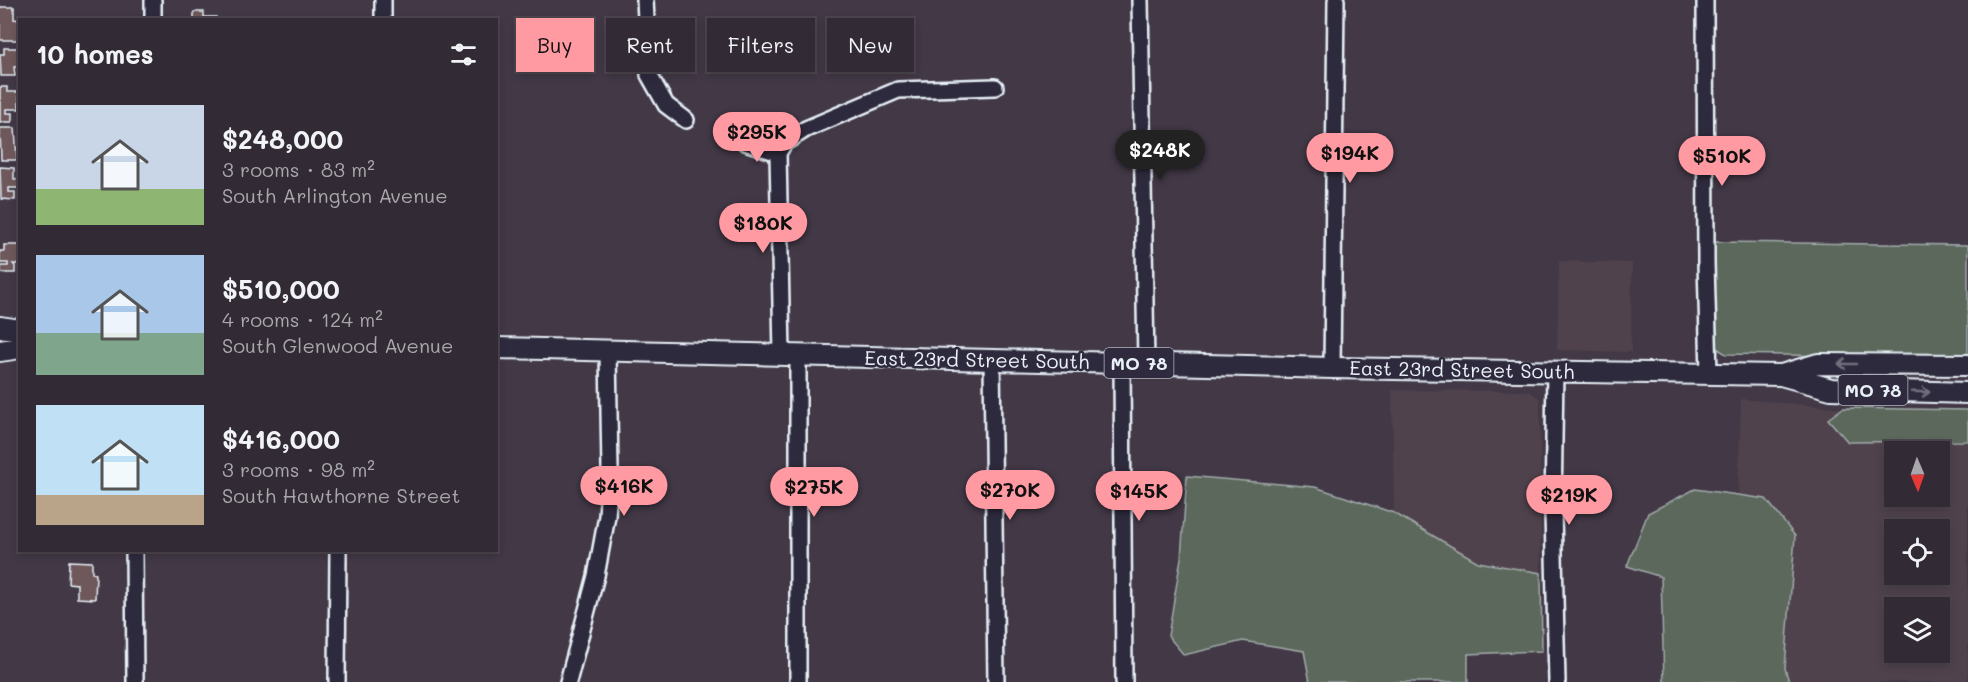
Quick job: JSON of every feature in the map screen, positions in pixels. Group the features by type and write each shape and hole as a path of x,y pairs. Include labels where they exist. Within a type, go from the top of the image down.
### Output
{"main road":[{"path":"0,327 18,330"},
{"path":"0,351 18,348"},
{"name":"East 23rd Street South","path":"498,348 1332,368 1781,375 1831,389 1968,393"},
{"name":"East 23rd Street South","path":"1781,375 1818,364 1968,364"}],"street":[{"path":"153,0 153,18"},
{"path":"383,0 383,18"},
{"path":"645,0 649,75 666,105 686,120"},
{"path":"1140,0 1146,363"},
{"path":"1332,368 1336,0"},
{"path":"1705,0 1708,374"},
{"path":"798,682 790,355 778,153 784,143 806,129 898,90 995,87"},
{"path":"745,142 778,153"},
{"path":"570,680 596,576 607,516 610,471 608,351"},
{"path":"992,360 996,682"},
{"path":"1122,362 1124,682"},
{"path":"1555,370 1552,512 1557,682"},
{"path":"134,552 135,682"},
{"path":"337,682 338,552"}],"shaded area":[{"path":"1559,261 1632,263 1631,352 1557,350"},
{"path":"1392,390 1529,391 1540,399 1541,573 1478,562 1394,513"},
{"path":"1741,399 1843,408 1828,420 1931,441 1884,441 1884,507 1950,507 1950,442 1968,441 1968,682 1789,682 1785,668 1766,499 1738,496"}],"green space":[{"path":"1713,242 1968,245 1968,355 1944,358 1726,354 1718,349 1715,338"},
{"path":"1843,408 1968,410 1968,441 1848,442 1828,419"},
{"path":"1187,476 1315,487 1394,513 1478,562 1541,573 1542,651 1468,654 1468,682 1310,682 1304,651 1243,641 1184,655 1168,636 1181,558"},
{"path":"1695,489 1766,499 1795,536 1785,668 1789,682 1664,682 1661,577 1627,566 1648,513"}],"building":[{"path":"0,7 14,7 14,19 18,20 18,40 0,40"},
{"path":"194,12 204,12 204,17 216,17 216,18 194,18"},
{"path":"4,48 18,48 18,67 14,67 15,76 1,76 0,54 4,54"},
{"path":"0,87 7,87 7,92 18,92 18,109 6,109 6,113 12,113 12,122 0,122"},
{"path":"0,128 15,128 17,160 1,160"},
{"path":"0,167 14,168 14,179 18,179 18,188 9,188 9,192 15,192 15,200 1,199"},
{"path":"4,245 18,245 18,264 13,264 15,273 1,273 1,266 8,266 8,263 0,263 0,251 4,251"},
{"path":"69,561 92,562 92,573 96,574 95,599 77,598 77,584 68,583"}]}
